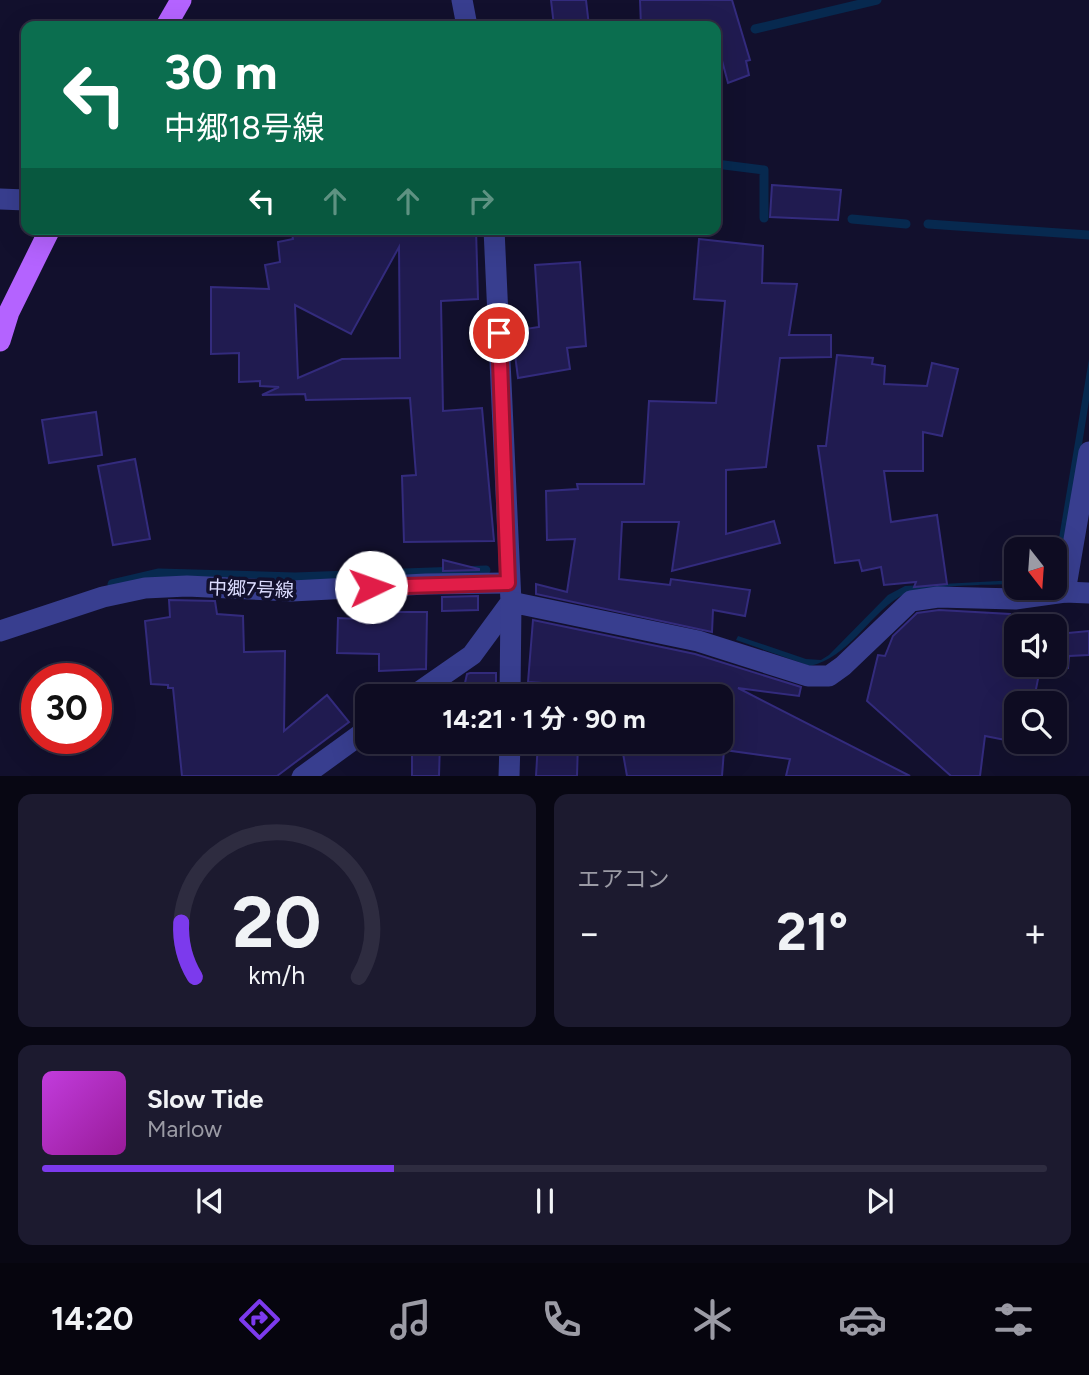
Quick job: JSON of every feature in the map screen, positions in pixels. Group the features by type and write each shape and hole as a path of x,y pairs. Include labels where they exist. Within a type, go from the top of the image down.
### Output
{"main road":[{"path":"169,21 181,0"},
{"path":"0,341 9,312 47,235"}],"street":[{"path":"462,0 466,21"},
{"path":"0,199 21,200"},
{"path":"494,235 509,593 510,684"},
{"path":"1068,574 1089,452"},
{"name":"中郷7号線","path":"0,631 103,597 145,588 187,586 292,591 426,584 509,593 698,641 808,676 829,676 911,601 938,597 1004,599"},
{"path":"1068,592 1089,593"},
{"path":"430,684 472,655 509,593"},
{"path":"302,776 355,738"},
{"path":"509,776 510,754"}],"water":[{"path":"1089,359 1089,401 1067,537 1059,537"},
{"path":"1004,581 1004,584 955,586 922,590 899,597 836,654 810,666 736,640 738,636 806,659 821,660 888,595 905,586"}],"building":[{"path":"551,0 586,0 588,21 553,21"},
{"path":"640,0 732,0 750,60 746,61 749,75 728,83 721,57 721,21 641,21"},
{"path":"772,185 841,190 838,220 770,217"},
{"path":"292,235 476,235 478,299 441,301 443,411 482,408 494,541 404,542 402,476 416,475 410,398 306,400 305,394 262,395 279,387 260,386 260,381 239,382 239,353 211,354 211,287 269,289 265,265 280,262 278,242 293,239","holes":["399,247 400,358 342,359 298,378 295,305 351,334"]},
{"path":"699,239 763,246 762,283 797,284 789,335 831,335 831,357 780,358 766,467 726,470 726,534 774,521 780,543 672,571 679,522 622,522 619,579 670,585 671,579 750,590 745,616 713,610 712,632 536,594 536,584 567,592 575,539 547,540 546,491 578,489 577,484 644,484 649,401 716,403 725,301 694,299"},
{"path":"580,262 586,346 567,348 570,369 518,378 512,331 539,327 535,265"},
{"path":"837,355 873,358 872,364 885,366 884,384 927,386 932,363 958,369 942,436 923,432 923,471 884,471 891,522 937,515 947,584 914,587 916,582 884,585 881,567 862,571 859,560 835,563 818,446 826,446"},
{"path":"96,412 102,455 49,463 42,420"},
{"path":"135,459 150,539 113,545 98,466"},
{"path":"443,560 479,569 479,570 443,571"},
{"path":"478,596 478,610 442,611 442,597"},
{"path":"169,600 215,601 217,614 243,616 244,652 285,651 284,731 327,695 349,722 277,776 182,776 173,688 151,684 145,621 170,617"},
{"path":"939,610 1010,614 1004,614 1004,677 1038,677 1036,691 1004,691 1004,740 985,736 980,776 951,776 867,701 878,655 885,656 893,636 917,613"},
{"path":"380,612 427,612 426,669 379,671 379,654 337,653 338,618 380,620"},
{"path":"533,620 695,654 801,687 799,696 738,688 910,776 786,776 790,759 733,751 733,684 528,682"},
{"path":"1089,631 1089,655 1069,656 1068,668 1067,633"},
{"path":"496,673 496,684 465,684 467,674"},
{"path":"412,754 440,754 439,776 412,776"},
{"path":"537,754 578,754 577,776 536,776"},
{"path":"623,754 724,754 722,776 627,776"}],"waterway":[{"path":"755,29 877,0"},
{"path":"721,165 764,170 764,218"},
{"path":"852,219 906,224"},
{"path":"928,224 1089,235"},
{"path":"112,584 159,573 295,577 486,570"}],"route":[{"path":"371,587 508,583 499,333"}]}
